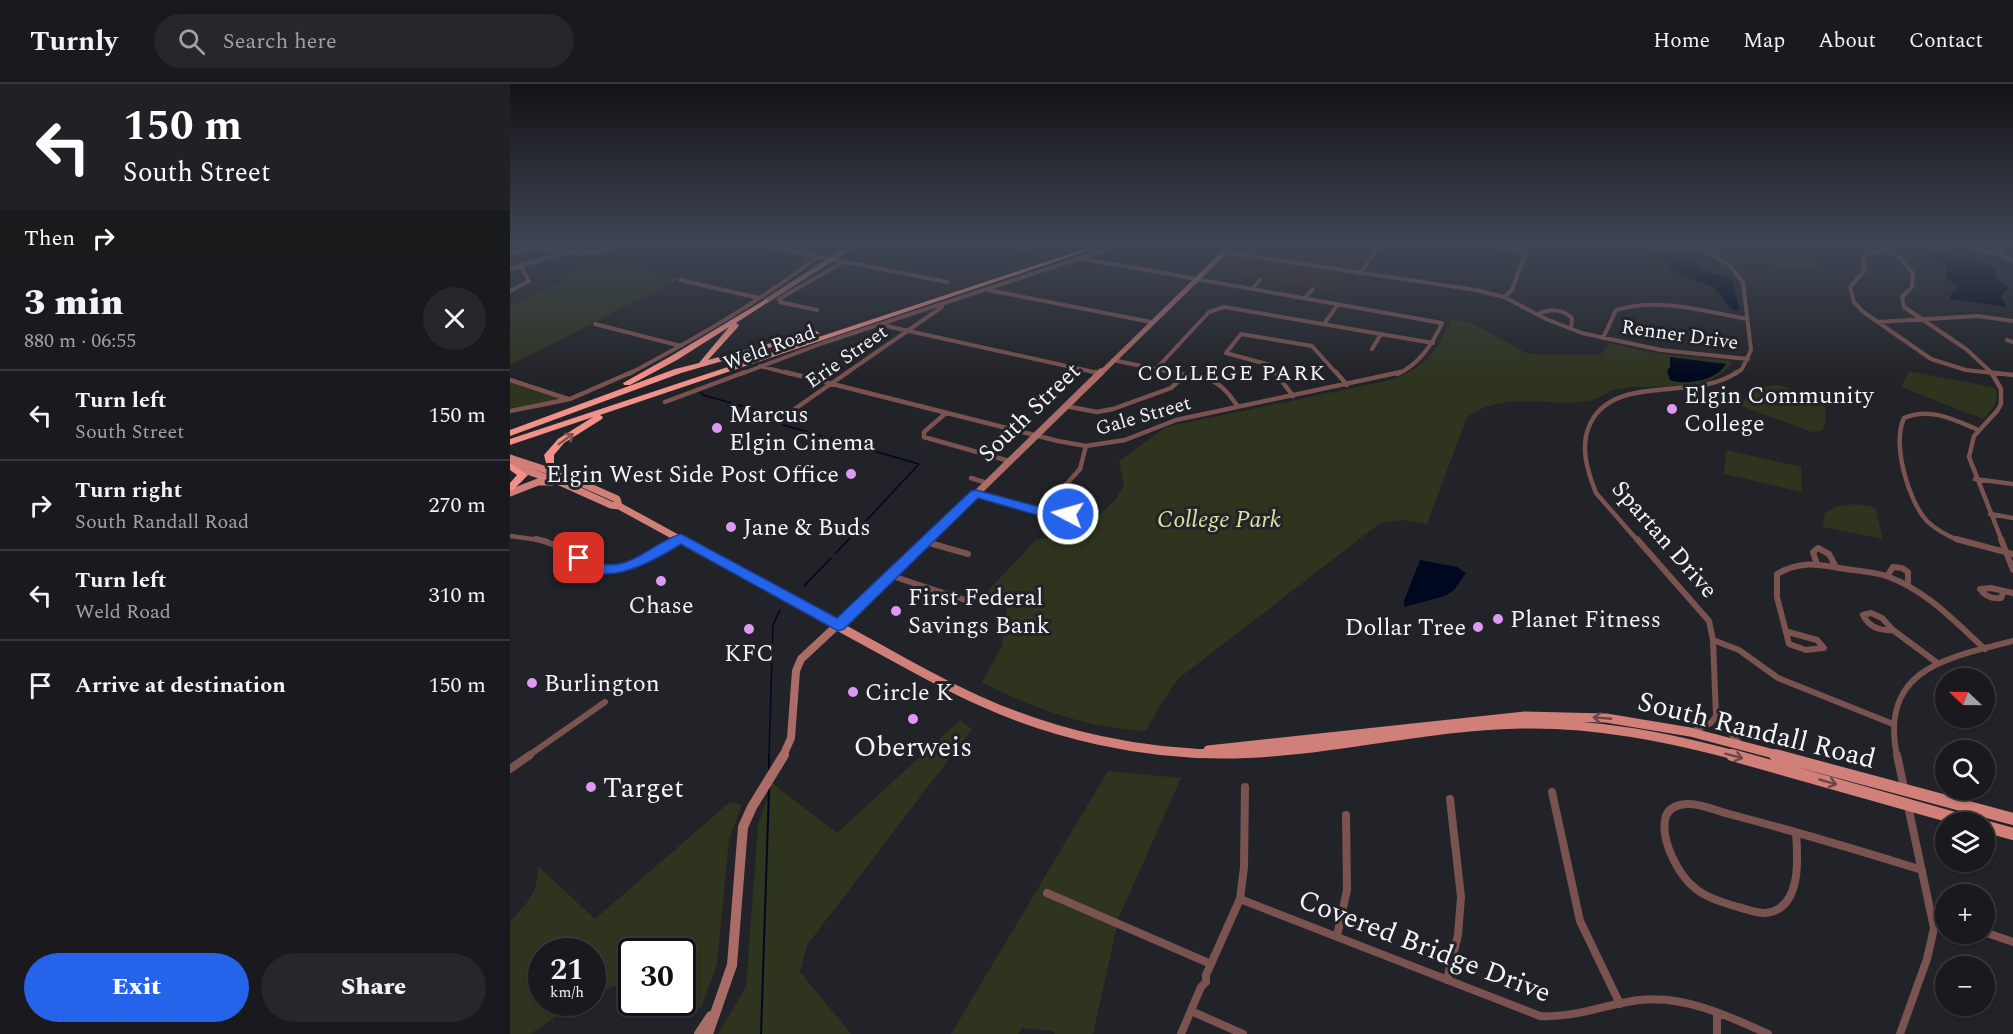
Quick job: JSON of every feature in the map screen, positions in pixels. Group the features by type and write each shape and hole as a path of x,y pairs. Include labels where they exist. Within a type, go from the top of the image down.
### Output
{"highway":[{"path":"510,433 678,371 867,318 958,288"},
{"path":"548,429 973,288"},
{"path":"510,433 642,375 763,299"},
{"path":"510,443 644,394 685,374 707,358 732,327 763,299"},
{"path":"510,443 632,402"},
{"path":"564,480 550,465 548,458 551,451 561,441 610,409"},
{"path":"510,466 523,475 510,488"}],"main road":[{"name":"South Randall Road","path":"510,458 549,470 610,505 619,506 681,538 952,688 1025,720 1071,735 1139,748 1221,754 1476,728 1563,724 1658,736 1935,812"},
{"name":"South Randall Road","path":"510,466 564,480"},
{"path":"510,493 549,470"},
{"path":"510,493 538,482 564,480"},
{"name":"South Randall Road","path":"1198,752 1222,747 1525,716 1606,718 1690,732 2013,819"},
{"path":"1995,829 2013,834"}],"street":[{"path":"716,288 763,299 778,288"},
{"path":"510,411 570,399 614,381 681,346 781,288"},
{"path":"798,288 779,299 780,302 817,310"},
{"name":"South Street","path":"708,1034 732,965 743,827 752,807 778,766 791,738 798,664 810,649 892,576 1185,288"},
{"path":"1248,288 1338,304 1324,324"},
{"name":"Renner Drive","path":"1464,288 1504,297 1570,329 1603,338 1670,352 1748,358"},
{"path":"1504,297 1513,288"},
{"path":"1744,288 1751,341 1748,358"},
{"path":"1850,288 1854,302 1877,322 1931,359 1957,368 2013,375"},
{"path":"1910,288 1901,301 1908,310 1968,351 1992,373 2000,388 2001,402 1996,411 1976,429 1971,439 1969,457 1975,479 2013,570"},
{"path":"987,289 1151,322"},
{"name":"Weld Road","path":"665,402 760,366 987,289"},
{"path":"1305,298 1313,289"},
{"name":"Gale Street","path":"760,366 1035,436 1086,446 1125,440 1176,420 1403,372 1422,359 1433,343 1442,322 1338,304"},
{"path":"1603,338 1616,310 1626,305 1655,305 1747,319"},
{"name":"Erie Street","path":"796,408 942,308"},
{"path":"1156,369 1205,316 1215,309 1232,308 1433,343"},
{"path":"1536,314 1550,310 1566,313 1572,318 1570,329"},
{"path":"1877,322 1978,316 2013,321"},
{"path":"595,324 681,346"},
{"path":"880,324 1098,374"},
{"path":"1293,396 1270,365 1227,354 1226,352 1240,335 1245,333 1308,345 1318,350 1347,385"},
{"path":"1372,349 1381,334"},
{"path":"2007,340 2013,342"},
{"name":"Spartan Drive","path":"1716,716 1713,640 1709,621 1596,493 1586,470 1585,441 1594,417 1600,409 1616,398 1644,392 1685,390 1722,381 1738,372 1748,358"},
{"path":"1113,360 1220,383 1238,407"},
{"path":"1065,406 1097,412 1113,410 1171,388 1185,375"},
{"path":"510,380 570,399"},
{"path":"946,413 924,432 924,437 1009,461"},
{"path":"1976,429 1941,416 1913,414 1904,418 1900,429 1900,454 1917,508 1929,522 1941,531 1968,543 2013,554"},
{"path":"1041,512 1080,470 1086,446"},
{"path":"971,478 987,483"},
{"path":"1975,479 2013,484"},
{"path":"976,494 1058,516 1066,515 1068,512 1058,495"},
{"path":"1990,514 2013,518"},
{"path":"510,536 548,541 592,566 603,569 620,568 640,562 681,538"},
{"path":"926,542 968,554"},
{"path":"1817,564 1813,552 1818,548 1829,554 1836,567"},
{"path":"1788,632 1817,640 1824,648 1818,651 1803,650 1789,644 1788,632 1774,587 1775,578 1781,570 1788,566 1817,564 1887,576 1908,585 1984,649"},
{"path":"1887,576 1893,567 1902,568 1908,572 1908,585"},
{"path":"892,576 971,602"},
{"path":"2004,591 2013,594"},
{"path":"1893,630 1884,631 1876,628 1866,621 1863,615 1868,612 1875,614 1889,623 1893,630 1936,662"},
{"path":"1713,640 1738,650 1778,678 1893,724"},
{"path":"1899,1034 1932,942 1933,915 1904,791 1893,724 1899,703 1911,681 1936,662 2013,641"},
{"path":"510,769 605,702"},
{"path":"1690,732 1711,723 1716,716 1741,746"},
{"path":"1181,1034 1201,987 1206,982 1206,975 1240,899 1244,867 1245,787"},
{"path":"1552,792 1580,921 1620,1004"},
{"path":"1447,980 1458,935 1461,897 1450,799"},
{"path":"1796,832 1799,859 1797,879 1783,906 1775,912 1765,913 1707,895 1687,882 1664,831 1665,814 1673,807 1692,806 1796,832 1922,870"},
{"path":"1337,936 1350,885 1346,815"},
{"path":"1047,893 1211,964"},
{"name":"Covered Bridge Drive","path":"1240,899 1540,1016 1572,1017 1642,1000 1671,1000 1717,1014 1768,1034"},
{"path":"1995,936 2013,942"},
{"name":"South Street","path":"699,1034 720,1002"},
{"path":"1191,1011 1243,1034"},
{"path":"1717,1014 1717,1034"}],"shaded area":[{"path":"1318,288 1335,288 1333,291"}],"green space":[{"path":"547,288 662,288 510,365 510,305"},
{"name":"College Park","path":"1451,320 1469,322 1529,354 1600,355 1609,343 1654,353 1733,361 1723,372 1711,379 1696,383 1617,389 1595,399 1576,402 1528,401 1497,404 1467,417 1427,524 1403,520 1380,523 1178,679 1146,731 1102,726 1061,715 1022,701 982,682 1002,646 1007,603 985,594 1036,540 1072,533 1089,525 1115,500 1124,486 1119,461 1166,427 1386,381 1400,376 1427,359 1439,343"},
{"path":"1909,371 1996,388 1996,401 1983,419 1901,387"},
{"path":"510,382 559,398 510,408"},
{"path":"1779,385 1825,399 1826,421 1822,431 1812,432 1741,406 1752,388"},
{"path":"1726,450 1801,467 1802,492 1724,474"},
{"path":"1855,504 1875,507 1883,539 1823,527 1825,513 1838,506"},
{"path":"960,720 972,729 807,945 800,972 851,1034 718,1034 746,987 758,825 772,783 837,833"},
{"path":"1108,771 1181,778 1119,917 1093,1034 1055,1034 1052,1031 1023,1028 1018,1034 951,1034"},
{"path":"730,802 742,805 729,839 717,964 701,1008 696,1006 696,938 618,938 618,986 606,989 606,938 528,938 528,1016 557,1016 530,1034 510,1034 510,922 527,903 534,891 538,866 595,919"}],"water":[{"path":"1715,288 1734,288 1739,308 1736,311 1730,308"},
{"path":"1957,288 2009,289 2002,294 2001,298 2007,307 1950,299 1951,294"},
{"path":"1670,357 1726,364 1722,370 1709,378 1693,382 1677,382 1670,380 1667,371 1670,367"},
{"path":"1420,560 1457,567 1466,573 1454,590 1445,596 1404,607 1404,601"}],"waterway":[{"path":"701,392 703,395 777,416 783,425 919,464 836,553"},
{"path":"804,586 831,558"},
{"path":"769,756 773,625 780,610"},
{"path":"769,756 769,769"},
{"path":"761,1034 769,789"}],"place":[{"name":"Elgin Community College","path":"1672,409"},
{"name":"Marcus Elgin Cinema","path":"717,428"},
{"name":"Elgin West Side Post Office","path":"851,474"},
{"name":"Jane & Buds","path":"731,527"},
{"name":"Chase","path":"661,581"},
{"name":"First Federal Savings Bank","path":"896,611"},
{"name":"Planet Fitness","path":"1498,619"},
{"name":"Dollar Tree","path":"1478,627"},
{"name":"KFC","path":"749,629"},
{"name":"Burlington","path":"532,683"},
{"name":"Circle K","path":"853,692"},
{"name":"Oberweis","path":"913,719"},
{"name":"Target","path":"591,787"}],"district":[{"name":"COLLEGE PARK","path":"1232,372"}],"route":[{"path":"579,558 600,569 620,568 648,558 681,538 838,625 976,494 1062,517 1068,514"}]}
